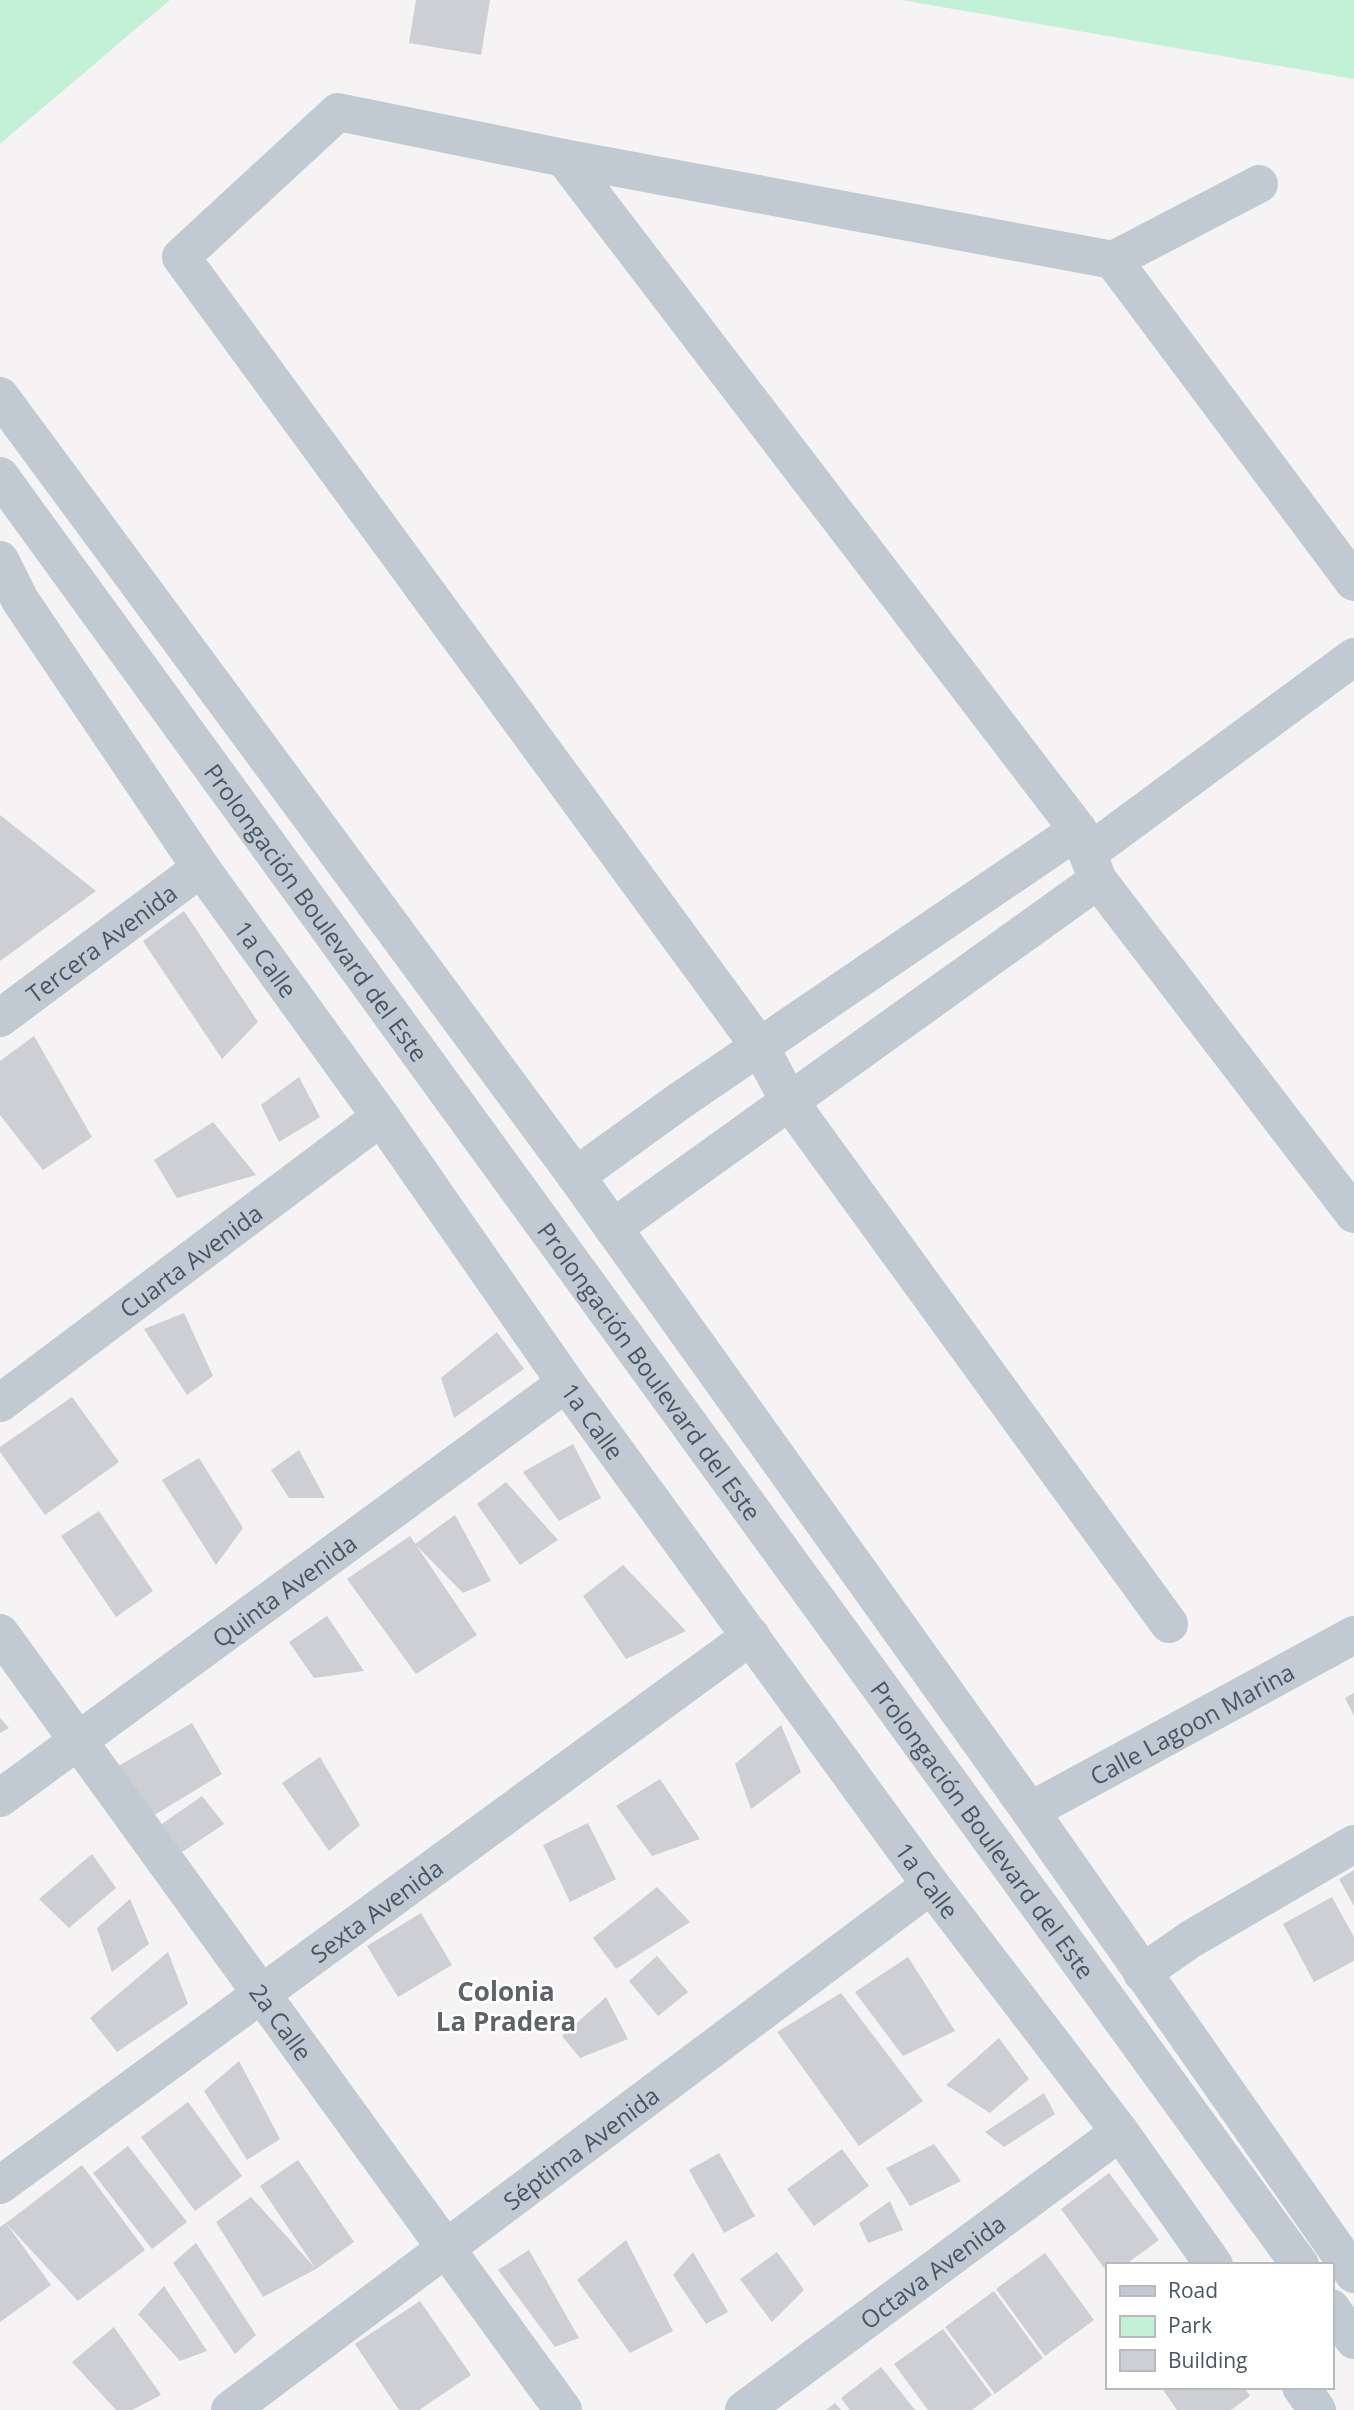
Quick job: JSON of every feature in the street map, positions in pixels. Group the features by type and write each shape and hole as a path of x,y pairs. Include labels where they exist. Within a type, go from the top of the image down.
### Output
{"street":[{"path":"1168,1624 789,1101 760,1047 181,257 338,112 564,158 1113,260 1259,184"},
{"path":"564,158 1088,854 1354,1214"},
{"path":"1113,260 1354,582"},
{"path":"0,396 576,1176 1030,1811 1354,2274"},
{"name":"Prolongación Boulevard del Este","path":"0,476 1299,2263"},
{"name":"1a Calle","path":"0,560 10,608 381,1116 566,1383 931,1885 1120,2132 1213,2263"},
{"path":"613,1228 789,1101 1088,854 1354,657"},
{"path":"576,1176 760,1047 1088,854"},
{"name":"Tercera Avenida","path":"0,1018 201,868"},
{"name":"Cuarta Avenida","path":"0,1403 381,1116"},
{"name":"Quinta Avenida","path":"0,1798 566,1383"},
{"name":"2a Calle","path":"0,1633 563,2410"},
{"name":"Sexta Avenida","path":"0,2185 751,1636"},
{"name":"Calle Lagoon Marina","path":"1030,1811 1354,1636"},
{"path":"1142,1973 1191,1939 1354,1844"},
{"name":"Séptima Avenida","path":"230,2410 931,1885"},
{"name":"Octava Avenida","path":"744,2410 1120,2132"},
{"path":"1333,2311 1354,2340"}],"green space":[{"path":"0,0 170,0 0,144"},
{"path":"902,0 1354,0 1354,79"}],"building":[{"path":"416,0 490,0 481,55 409,43"},
{"path":"0,815 96,891 0,961"},
{"path":"184,911 258,1022 222,1059 143,941"},
{"path":"34,1036 92,1137 43,1170 0,1115 0,1061"},
{"path":"299,1077 320,1117 279,1142 261,1105"},
{"path":"213,1122 256,1175 177,1198 154,1160"},
{"path":"184,1313 213,1376 187,1395 144,1329"},
{"path":"497,1332 524,1369 454,1418 441,1378"},
{"path":"72,1397 119,1462 45,1515 0,1452 0,1447"},
{"path":"573,1444 601,1498 559,1521 523,1472"},
{"path":"299,1450 325,1498 289,1498 271,1470"},
{"path":"199,1458 243,1528 216,1565 162,1480"},
{"path":"506,1482 558,1540 520,1565 477,1504"},
{"path":"99,1511 153,1591 116,1617 61,1536"},
{"path":"455,1515 491,1581 463,1593 415,1544"},
{"path":"410,1536 477,1635 416,1674 347,1579"},
{"path":"623,1565 686,1631 626,1659 583,1596"},
{"path":"327,1616 364,1671 314,1678 289,1642"},
{"path":"1354,1693 1354,1716 1345,1698"},
{"path":"0,1718 9,1728 0,1733"},
{"path":"192,1723 222,1774 146,1820 115,1768"},
{"path":"781,1725 801,1772 751,1809 735,1764"},
{"path":"320,1757 360,1825 329,1851 282,1783"},
{"path":"660,1779 700,1839 652,1856 616,1806"},
{"path":"202,1796 224,1824 182,1852 159,1826"},
{"path":"588,1823 616,1879 570,1902 543,1845"},
{"path":"92,1854 116,1888 69,1928 39,1899"},
{"path":"1354,1870 1354,1906 1339,1879"},
{"path":"657,1887 690,1922 616,1969 593,1938"},
{"path":"1332,1897 1354,1937 1354,1961 1314,1982 1283,1924"},
{"path":"130,1899 149,1944 112,1972 97,1928"},
{"path":"421,1913 452,1965 398,1997 367,1946"},
{"path":"168,1952 188,2004 117,2052 90,2018"},
{"path":"657,1956 688,1992 658,2016 629,1981"},
{"path":"908,1957 955,2031 903,2056 855,1992"},
{"path":"841,1993 923,2101 859,2146 777,2032"},
{"path":"606,1997 628,2039 580,2058 562,2036"},
{"path":"999,2038 1029,2079 990,2113 946,2085"},
{"path":"239,2061 280,2139 247,2160 204,2091"},
{"path":"1044,2093 1055,2114 1004,2147 985,2132"},
{"path":"188,2102 242,2176 195,2211 141,2137"},
{"path":"934,2144 961,2181 910,2206 886,2168"},
{"path":"128,2146 187,2222 152,2249 93,2173"},
{"path":"842,2149 869,2186 814,2226 787,2189"},
{"path":"719,2153 755,2216 724,2233 689,2170"},
{"path":"298,2160 354,2242 316,2269 260,2186"},
{"path":"82,2165 145,2250 78,2301 6,2223"},
{"path":"1109,2173 1159,2240 1128,2263 1106,2263 1106,2271 1061,2209"},
{"path":"251,2197 316,2269 263,2297 216,2222"},
{"path":"890,2201 903,2230 868,2243 859,2223"},
{"path":"6,2223 51,2285 0,2322 0,2227"},
{"path":"626,2240 673,2331 630,2353 577,2280"},
{"path":"196,2243 256,2335 235,2354 173,2263"},
{"path":"529,2250 579,2338 555,2347 498,2270"},
{"path":"693,2252 728,2312 706,2324 673,2275"},
{"path":"777,2252 804,2290 772,2322 740,2279"},
{"path":"1045,2253 1094,2320 1045,2356 996,2289"},
{"path":"164,2286 207,2351 180,2361 138,2314"},
{"path":"994,2291 1043,2358 995,2394 945,2327"},
{"path":"420,2301 471,2375 419,2410 399,2410 355,2344"},
{"path":"114,2327 161,2395 132,2410 116,2410 72,2362"},
{"path":"943,2329 992,2395 972,2410 928,2410 894,2364"},
{"path":"881,2367 915,2410 850,2410 841,2398"},
{"path":"1162,2389 1245,2389 1250,2396 1231,2410 1177,2410"},
{"path":"835,2403 841,2410 826,2410"}],"district":[{"name":"Colonia La Pradera","path":"506,2006"}]}
